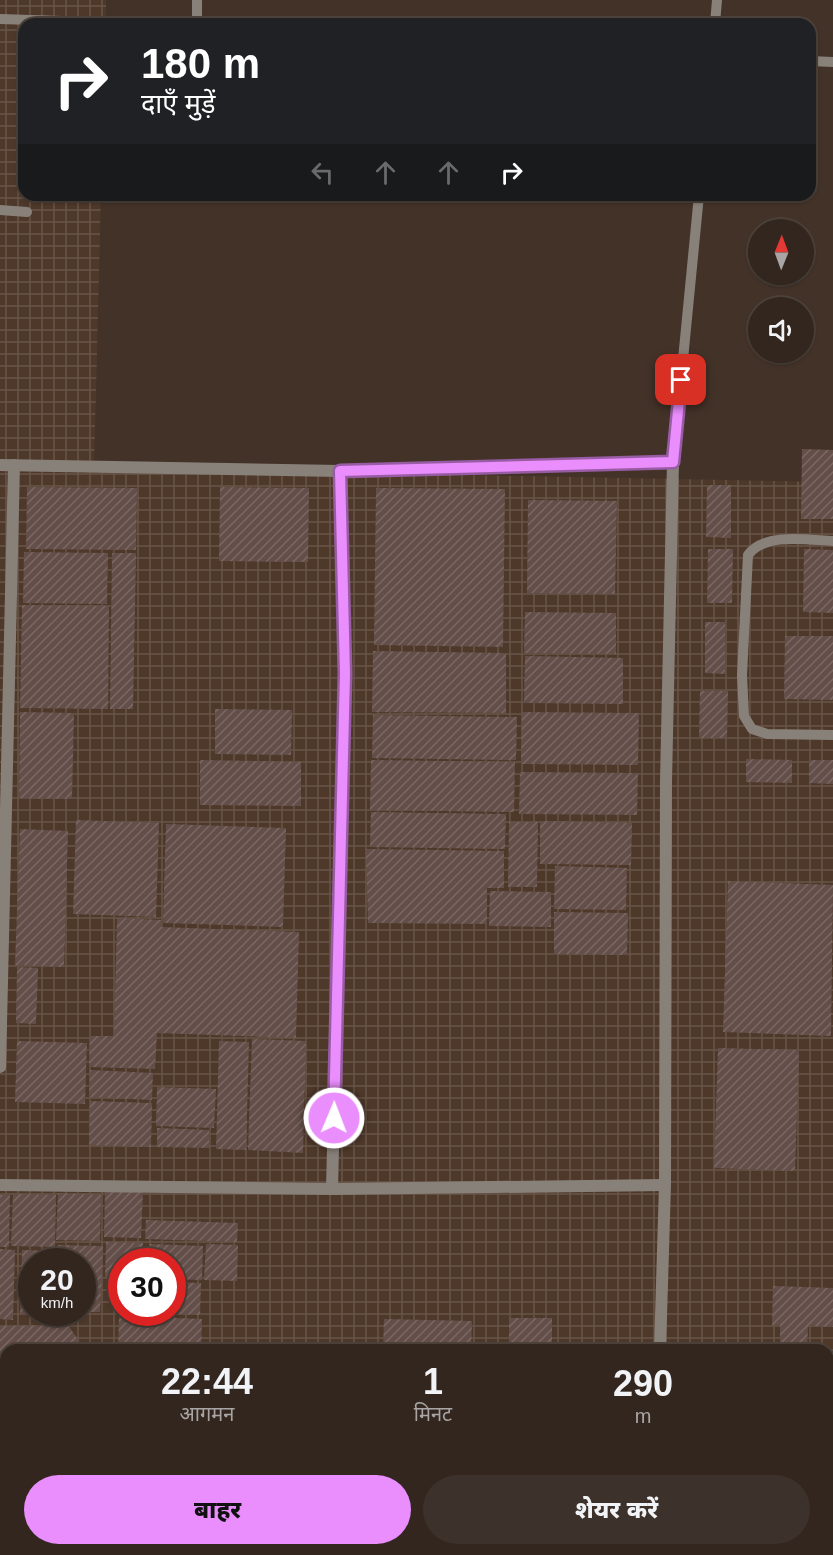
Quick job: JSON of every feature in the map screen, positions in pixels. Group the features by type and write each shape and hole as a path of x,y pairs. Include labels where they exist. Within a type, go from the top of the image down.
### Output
{"street":[{"path":"0,465 340,471 673,462 666,781 665,1185 660,1344"},
{"path":"0,1067 14,465"},
{"path":"332,1188 345,674 340,471"},
{"path":"0,1185 332,1188 665,1185"}],"lane":[{"path":"196,18 197,0"},
{"path":"716,18 717,0"},
{"path":"0,18 18,19"},
{"path":"816,61 833,62"},
{"path":"673,462 698,201"},
{"path":"0,210 27,212"},
{"path":"833,541 774,540 754,548 748,555 742,675 744,716 752,729 767,734 833,735"}],"shaded area":[{"path":"0,0 106,0 106,18 18,18 18,201 101,201 94,468 833,482 833,1344 0,1344"}],"building":[{"path":"802,449 833,450 833,519 801,519"},
{"path":"707,485 731,485 731,538 706,537"},
{"path":"27,487 137,488 136,550 26,549"},
{"path":"220,487 309,488 308,562 219,561"},
{"path":"376,488 505,489 503,647 374,645"},
{"path":"528,500 617,501 615,594 527,593"},
{"path":"708,549 733,549 732,603 707,603"},
{"path":"804,549 833,550 833,613 803,612"},
{"path":"24,552 108,553 107,604 23,603"},
{"path":"112,553 136,553 133,709 110,709"},
{"path":"22,605 109,606 108,709 20,708"},
{"path":"525,612 616,613 616,654 524,653"},
{"path":"705,622 725,622 725,674 705,673"},
{"path":"785,636 833,636 833,700 784,699"},
{"path":"373,651 506,653 506,713 372,712"},
{"path":"525,656 623,658 623,704 524,703"},
{"path":"700,691 728,691 727,738 699,738"},
{"path":"215,709 292,710 291,755 215,754"},
{"path":"20,712 74,713 72,799 19,798"},
{"path":"522,712 639,713 638,765 521,764"},
{"path":"373,715 517,717 516,760 372,758"},
{"path":"746,759 792,760 792,783 746,782"},
{"path":"200,760 301,762 301,806 200,805"},
{"path":"371,760 515,762 514,812 370,810"},
{"path":"809,760 833,760 833,784 809,783"},
{"path":"520,772 638,773 637,815 519,814"},
{"path":"371,812 506,814 505,849 370,847"},
{"path":"76,820 159,823 156,917 73,914"},
{"path":"540,821 632,823 631,865 540,864"},
{"path":"509,822 538,822 537,887 508,887"},
{"path":"166,824 286,828 283,927 163,923"},
{"path":"20,829 68,831 64,967 15,965"},
{"path":"366,849 504,851 504,888 487,888 487,924 368,923"},
{"path":"555,866 627,868 626,910 554,909"},
{"path":"728,881 833,885 831,1036 723,1032"},
{"path":"490,891 551,892 551,927 489,926"},
{"path":"554,912 628,913 627,955 554,954"},
{"path":"117,918 161,920 161,927 299,932 296,1038 157,1033 155,1069 89,1067 90,1036 114,1036"},
{"path":"17,967 38,968 36,1024 16,1023"},
{"path":"252,1039 306,1041 303,1153 248,1150"},
{"path":"17,1041 87,1043 85,1104 15,1102"},
{"path":"219,1041 249,1042 246,1150 216,1149"},
{"path":"718,1048 799,1050 795,1171 714,1168"},
{"path":"90,1070 153,1073 152,1100 89,1097"},
{"path":"157,1087 216,1089 214,1128 156,1126"},
{"path":"90,1101 152,1103 151,1147 89,1145"},
{"path":"157,1128 209,1130 209,1148 157,1147"},
{"path":"105,1190 143,1191 141,1238 104,1237"},
{"path":"58,1193 101,1195 100,1241 56,1240"},
{"path":"13,1194 56,1195 55,1247 11,1246"},
{"path":"0,1195 10,1195 9,1247 0,1247"},
{"path":"146,1220 238,1223 237,1242 145,1239"},
{"path":"106,1242 143,1243 143,1248 108,1248 108,1278 105,1278"},
{"path":"150,1244 203,1246 202,1280 186,1279 186,1248 150,1248"},
{"path":"206,1244 238,1245 237,1281 204,1280"},
{"path":"58,1245 103,1246 100,1312 96,1312 96,1248 58,1248"},
{"path":"0,1249 15,1250 13,1320 0,1319"},
{"path":"186,1282 201,1283 200,1315 186,1314"},
{"path":"773,1286 833,1288 833,1327 808,1326 807,1344 780,1344 780,1325 772,1325"},
{"path":"186,1318 202,1319 201,1344 118,1344 119,1326 186,1326"},
{"path":"509,1318 552,1318 552,1344 509,1344"},
{"path":"384,1319 472,1321 471,1344 383,1344"},
{"path":"0,1326 18,1326 69,1326 81,1344 0,1344"}],"route":[{"path":"334,1118 345,674 340,471 673,462 681,380"}]}
